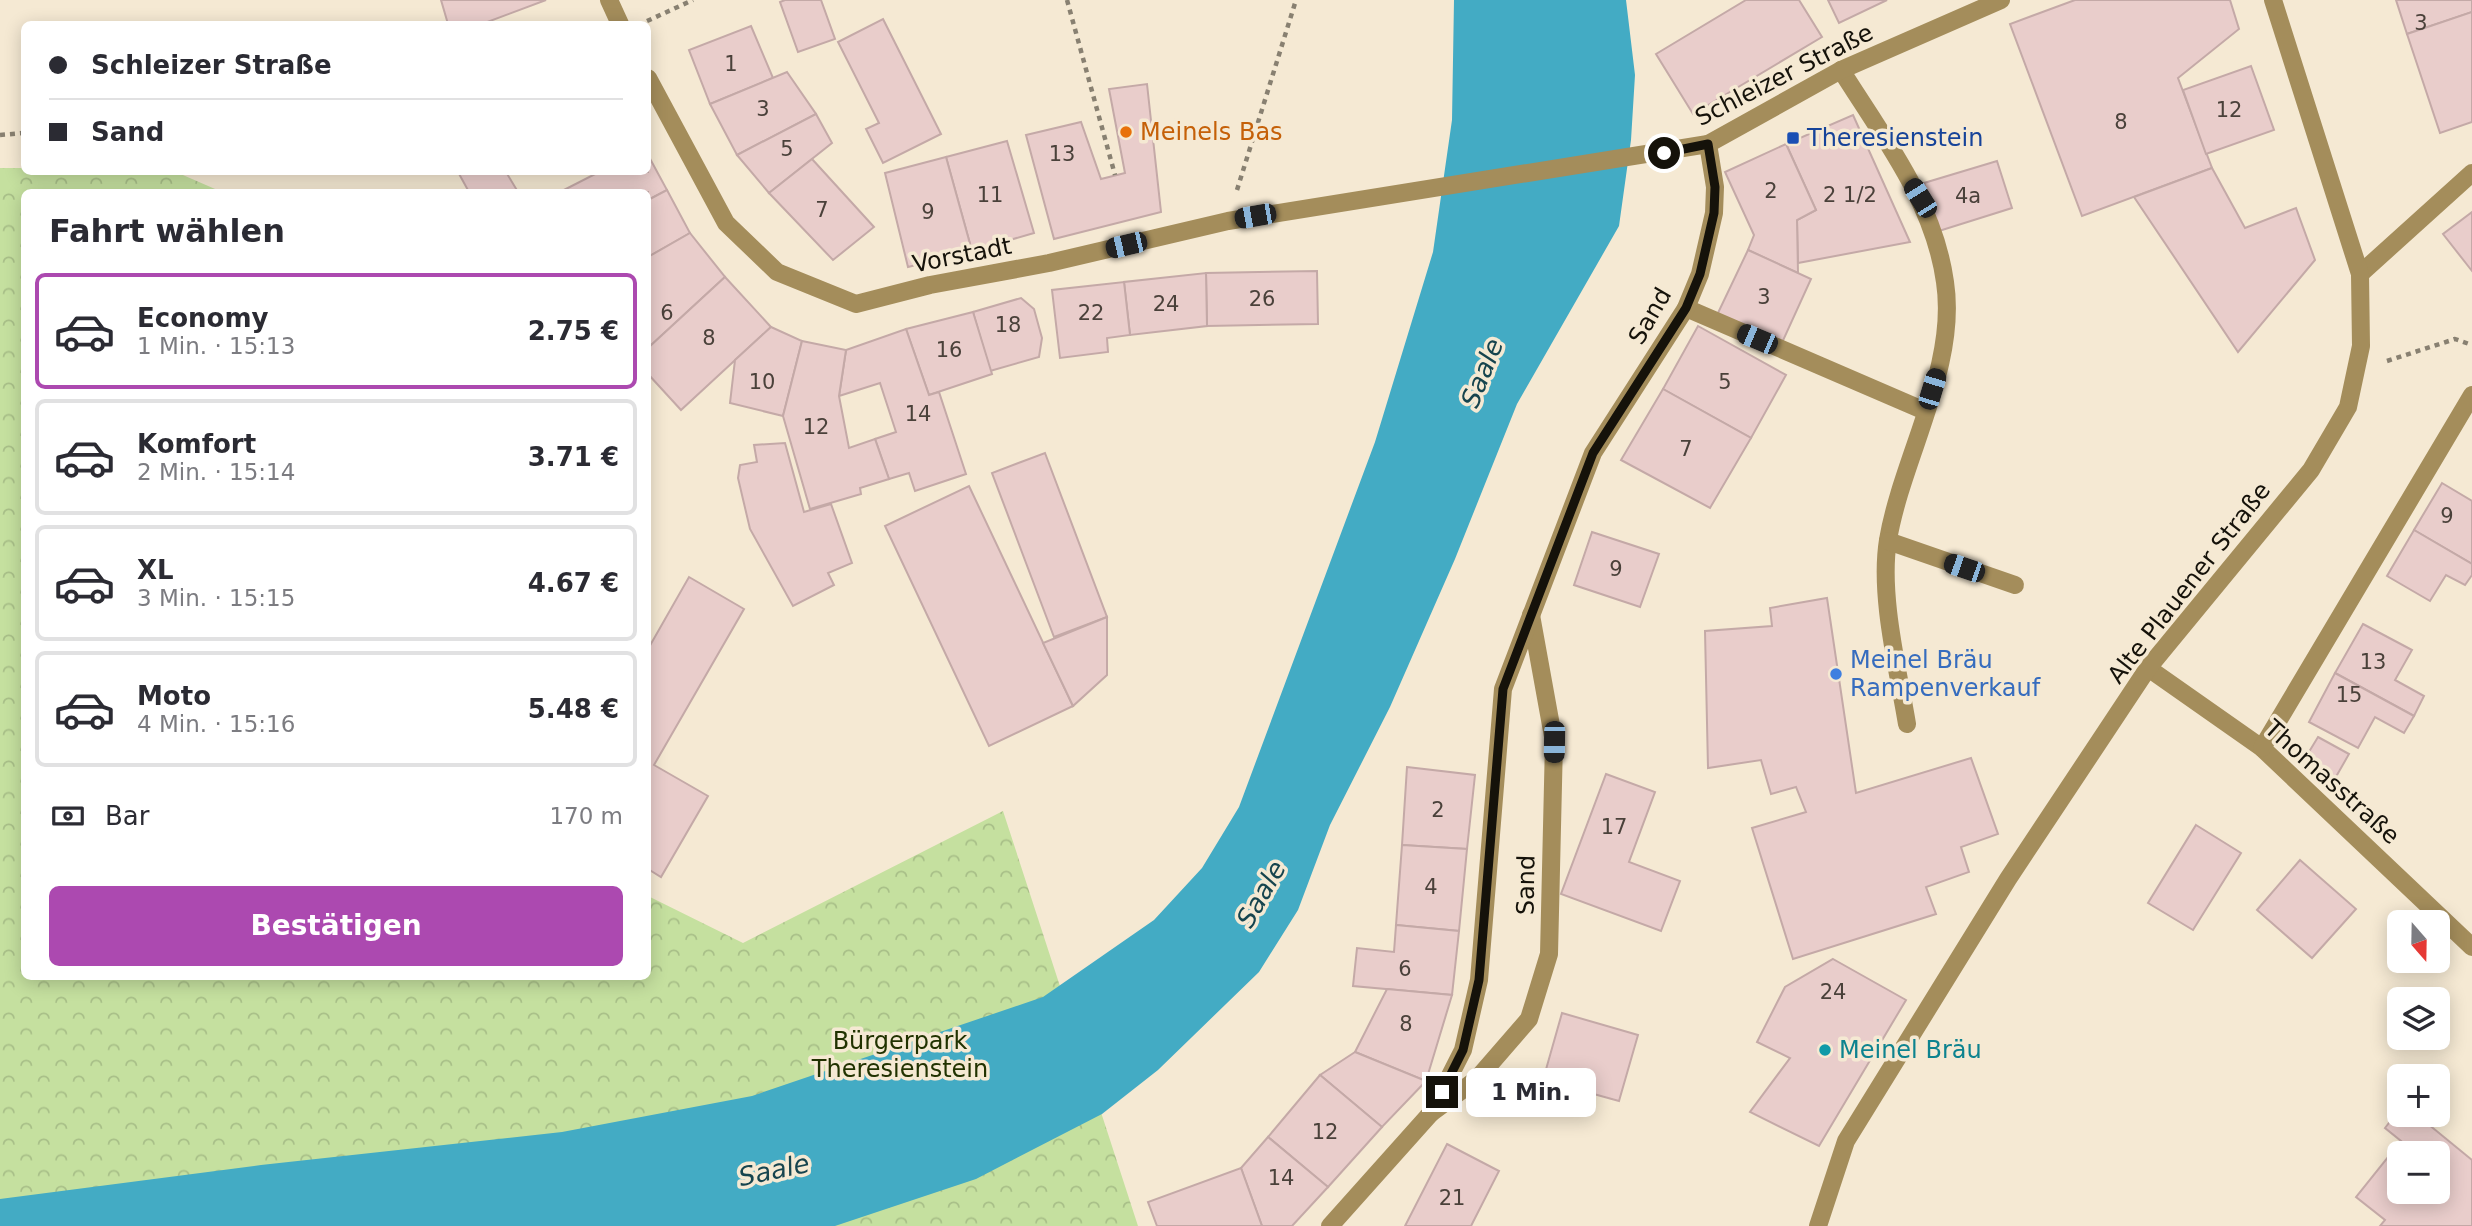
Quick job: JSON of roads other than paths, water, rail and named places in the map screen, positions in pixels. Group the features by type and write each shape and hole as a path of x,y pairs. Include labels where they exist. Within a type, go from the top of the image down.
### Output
{"street":[{"path":"609,0 619,21"},
{"name":"Alte Plauener Straße","path":"1818,1226 1846,1141 2008,878 2148,668 2311,470 2348,407 2361,346 2360,274 2273,0"},
{"name":"Schleizer Straße","path":"1392,193 1664,153 1708,144 1841,70 1996,1"},
{"path":"1841,70 1920,198 1945,283 1947,326 1888,541 1888,608 1907,724"},
{"name":"Vorstadt","path":"651,84 726,223 777,272 856,304 930,285 1049,263 1228,221 1392,193"},
{"name":"Sand","path":"1431,1113 1463,1050 1479,980 1503,689 1593,453 1686,308 1703,264 1714,213 1715,187 1708,144"},
{"path":"2360,274 2472,173"},
{"path":"1686,308 1925,411"},
{"path":"2262,748 2472,395"},
{"path":"1888,541 2015,585"},
{"name":"Sand","path":"1330,1226 1431,1113 1477,1079 1529,1019 1549,954 1554,742 1531,615"},
{"name":"Thomasstraße","path":"2148,668 2262,748 2472,947"}],"water":[{"name":"Saale","path":"1454,0 1626,0 1635,75 1631,140 1619,226 1517,404 1455,559 1390,707 1330,825 1298,910 1259,972 1158,1070 1102,1114 976,1179 835,1226 0,1226 0,1199 261,1165 562,1132 752,1096 1043,997 1154,920 1202,868 1239,807 1375,442 1433,252 1452,120"}],"place":[{"name":"Meinels Bas","path":"1126,132"},
{"name":"Theresienstein","path":"1793,138"},
{"name":"Meinel Bräu Rampenverkauf","path":"1836,674"},
{"name":"Meinel Bräu","path":"1825,1050"}],"park label":[{"name":"Bürgerpark Theresienstein","path":"900,1055"}]}
